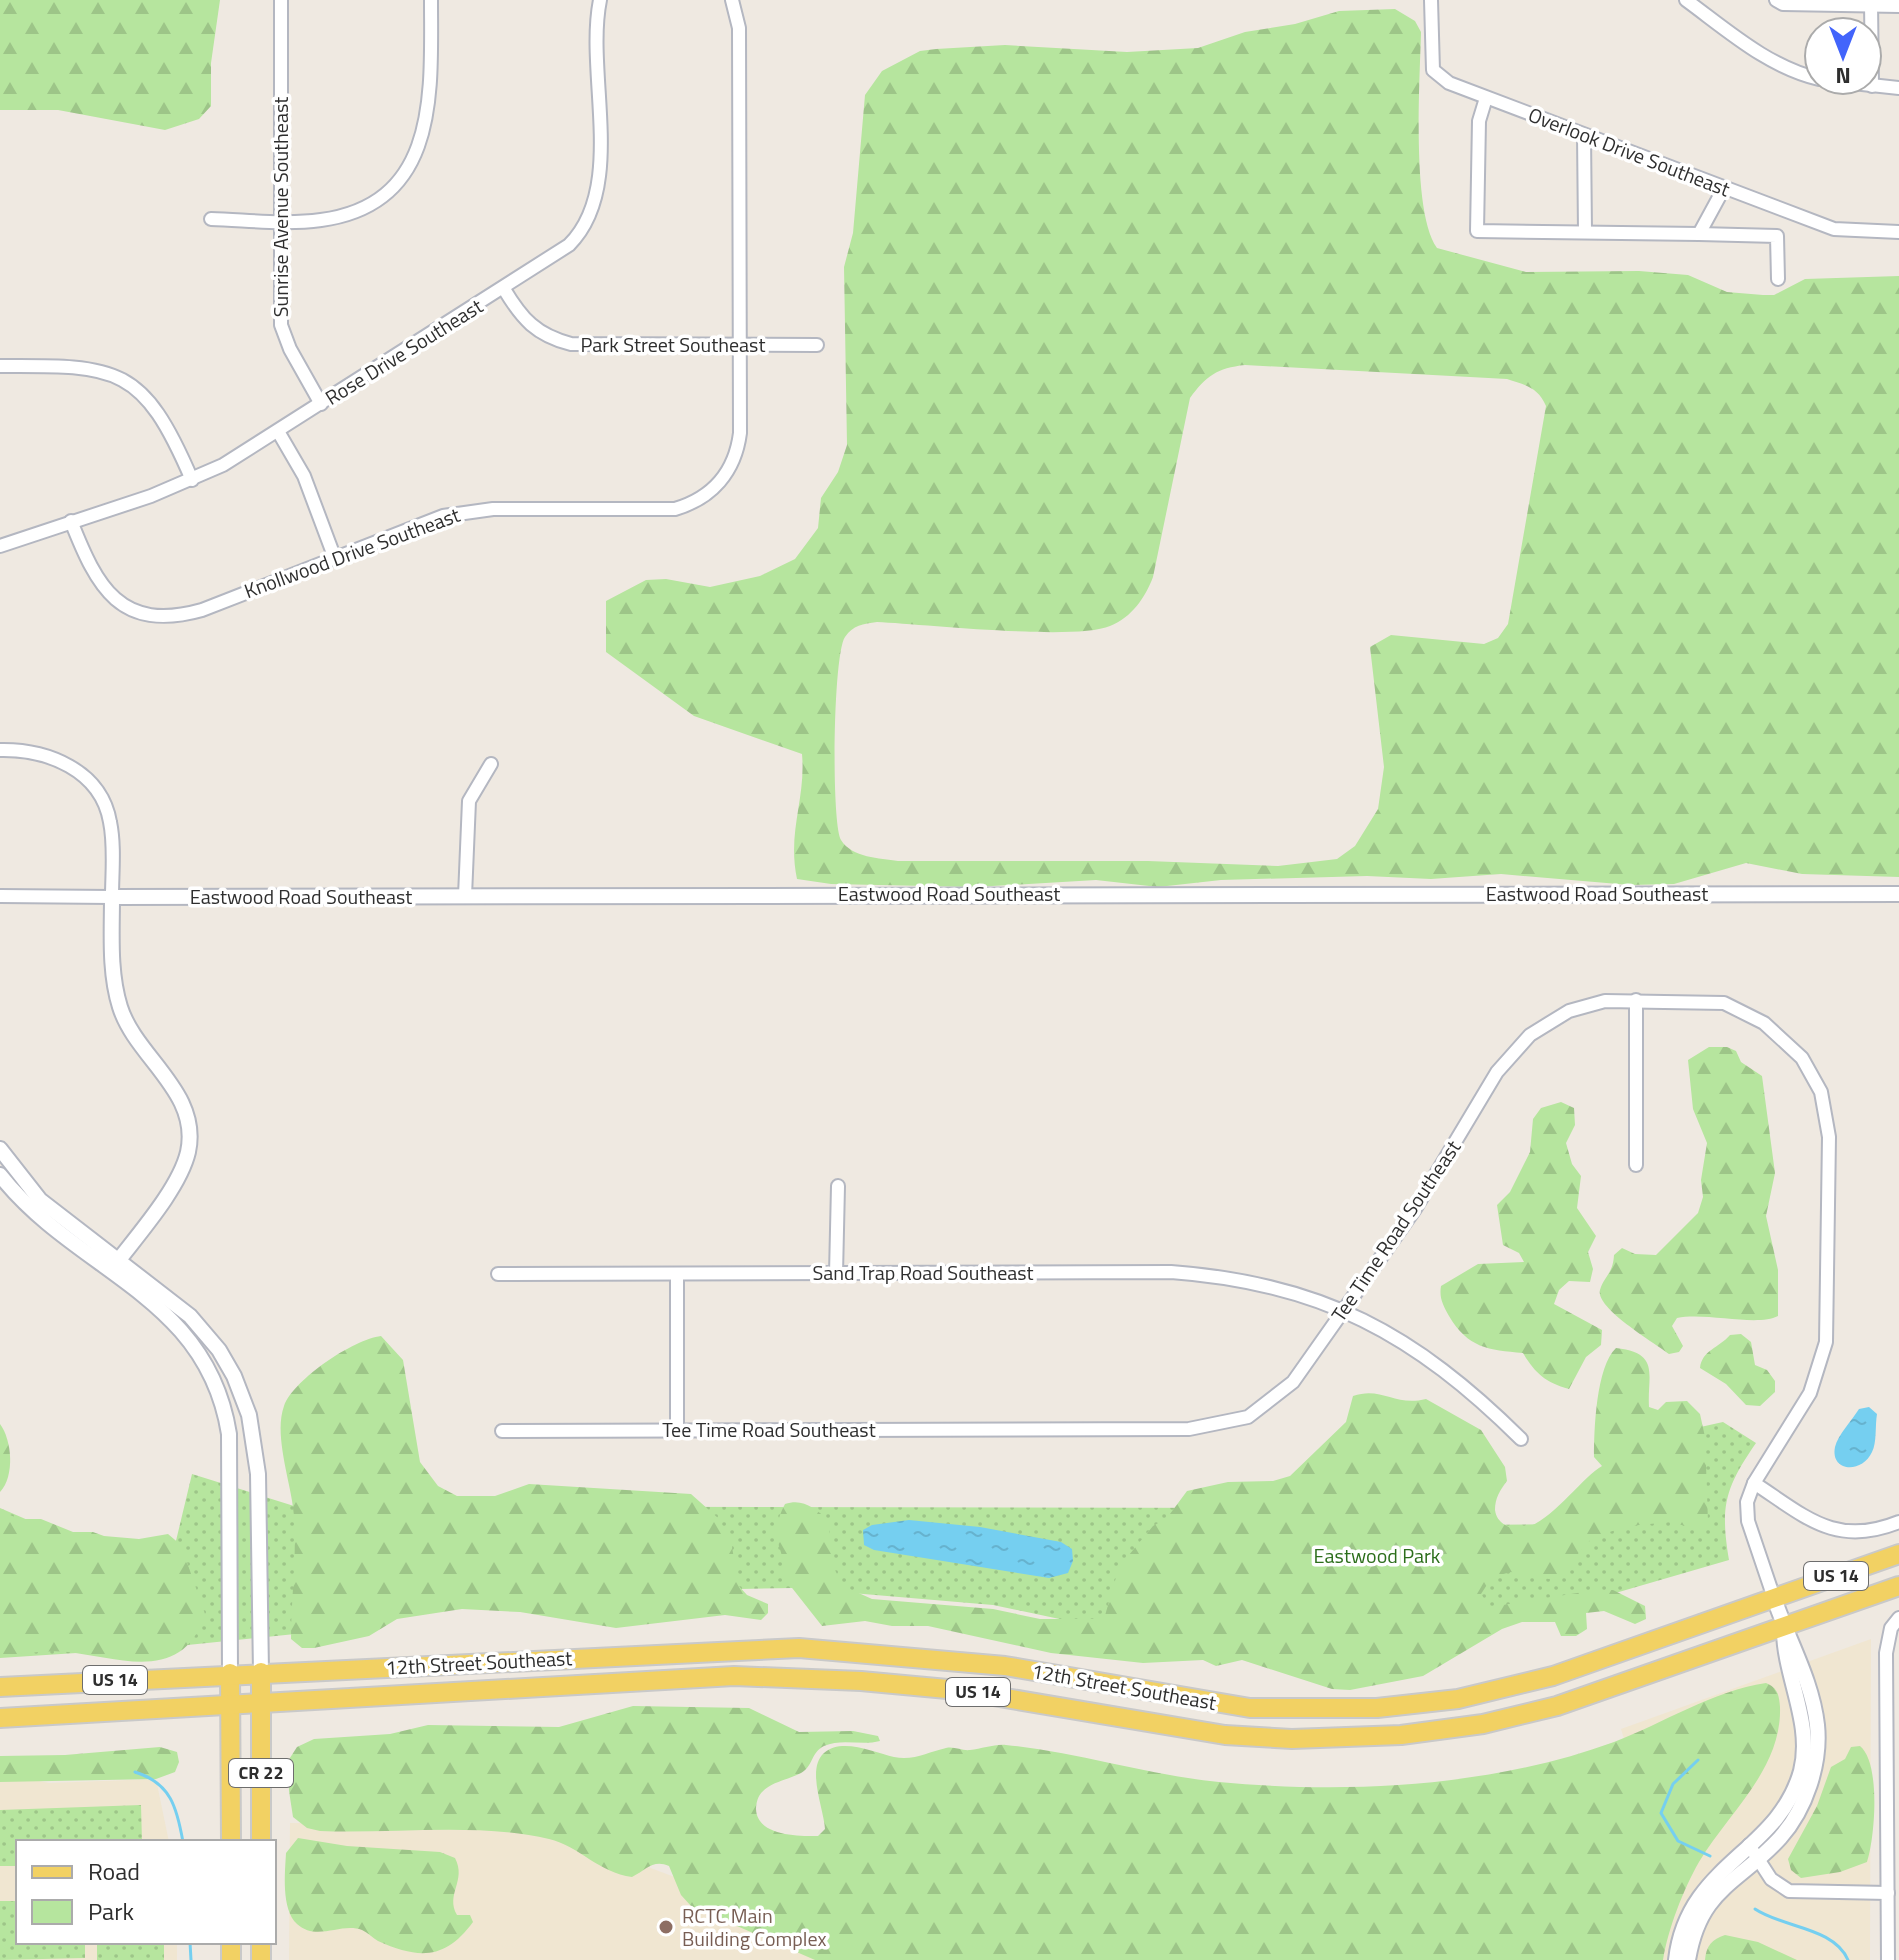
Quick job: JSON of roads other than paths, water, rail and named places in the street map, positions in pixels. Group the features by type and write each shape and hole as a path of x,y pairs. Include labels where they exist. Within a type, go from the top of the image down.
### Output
{"main road":[{"name":"12th Street Southeast","path":"230,1673 799,1648 1005,1666 1250,1708 1377,1708 1458,1699 1553,1676 1899,1554"},
{"name":"12th Street Southeast","path":"231,1705 667,1677 800,1677 958,1690 1225,1735 1292,1739 1361,1737 1440,1731 1520,1716 1602,1692 1899,1586"},
{"name":"CR 22","path":"261,1672 261,1840"},
{"name":"CR 22","path":"230,1673 231,1840"},
{"name":"US 14","path":"0,1687 230,1673"},
{"name":"US 14","path":"0,1718 231,1705"}],"street":[{"name":"Sunrise Avenue Southeast","path":"281,0 281,325 290,349 321,404"},
{"path":"211,219 319,220 361,209 393,186 408,168 425,134 431,94 431,0"},
{"name":"Rose Drive Southeast","path":"0,546 192,480 279,433 569,245 581,233 593,210 598,181 600,0"},
{"name":"Knollwood Drive Southeast","path":"71,521 89,569 102,588 124,606 154,616 202,610 443,516 469,511 675,509 703,498 723,479 738,449 741,345 739,28 732,0"},
{"name":"Overlook Drive Southeast","path":"1431,0 1433,70 1449,83 1834,229 1899,232"},
{"path":"1686,0 1746,46 1803,75"},
{"path":"1776,0 1783,4 1899,6"},
{"path":"1486,98 1479,121 1477,231 1777,236 1778,279"},
{"path":"1584,135 1585,232"},
{"path":"1699,234 1724,188"},
{"name":"Park Street Southeast","path":"504,289 530,326 539,333 571,344 817,345"},
{"path":"0,366 64,365 104,371 122,380 156,407 169,426 192,480"},
{"path":"279,433 304,476 334,556"},
{"path":"0,750 48,756 77,770 103,800 110,820 113,973 120,1007 127,1024 179,1096 188,1131 188,1152 181,1169 115,1265"},
{"path":"465,896 469,801 491,764"},
{"name":"Eastwood Road Southeast","path":"0,896 1899,894"},
{"path":"1636,1000 1636,1165"},
{"name":"Tee Time Road Southeast","path":"502,1431 1213,1427 1248,1417 1293,1382 1432,1184 1510,1055 1530,1035 1569,1011 1605,1001 1724,1003 1746,1012 1786,1039 1818,1084 1827,1112 1826,1342 1810,1393 1754,1483"},
{"path":"0,1149 40,1200 157,1305 194,1343 207,1364 227,1416 231,1484 230,1673"},
{"path":"0,1175 43,1219 174,1300 206,1332 227,1362 245,1403 258,1474 261,1672"},
{"path":"836,1274 838,1186"},
{"name":"Sand Trap Road Southeast","path":"498,1274 1171,1272 1265,1284 1343,1310 1445,1368 1521,1439"},
{"path":"677,1274 677,1430"},
{"path":"1688,1960 1691,1942 1709,1903 1781,1815 1800,1773 1804,1753 1798,1704 1784,1659 1784,1628 1746,1510 1754,1483 1831,1530 1864,1533 1899,1522"},
{"path":"1888,1960 1893,1739 1886,1653 1895,1623"},
{"path":"1753,1851 1771,1879 1789,1891 1888,1893"},
{"path":"1676,1960 1682,1931 1696,1901 1719,1871 1753,1851"}],"water":[{"path":"1869,1407 1877,1414 1872,1452 1855,1467 1842,1465 1835,1455 1837,1442 1859,1409"},
{"path":"909,1520 980,1527 1061,1542 1072,1549 1073,1561 1068,1573 1049,1578 874,1550 864,1545 863,1530 872,1525"}],"waterway":[{"path":"1698,1760 1673,1784 1661,1813 1678,1841 1710,1856"},
{"path":"135,1772 157,1783 170,1798 183,1840"},
{"path":"1755,1909 1820,1934 1841,1949 1848,1960"},
{"path":"190,1944 191,1960"}],"place":[{"name":"RCTC Main Building Complex","path":"666,1927"}],"park label":[{"name":"Eastwood Park","path":"1377,1556"}]}
